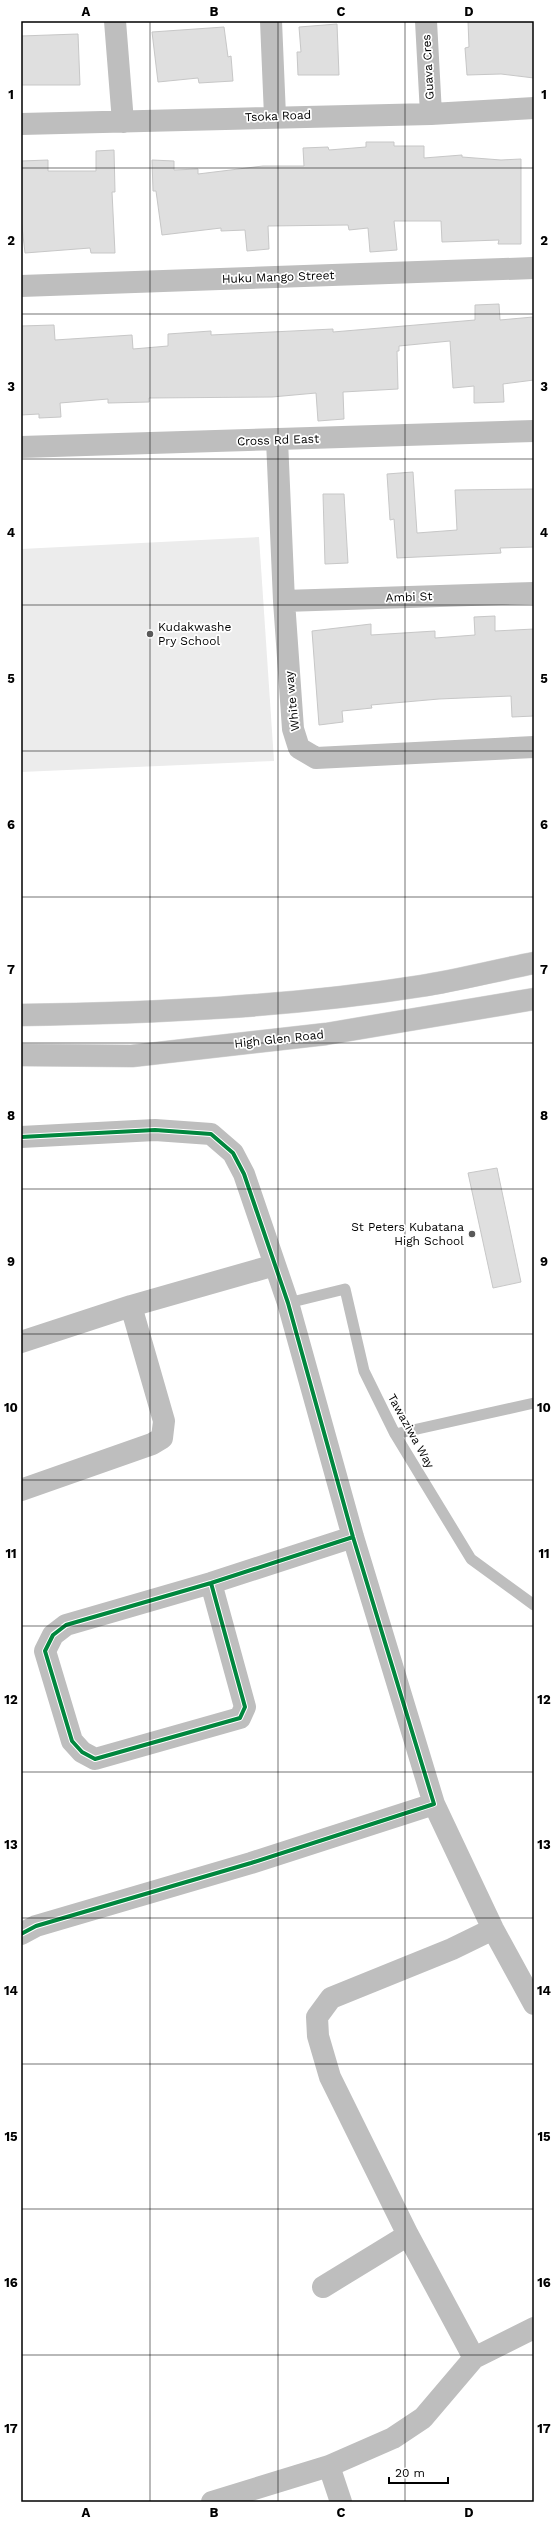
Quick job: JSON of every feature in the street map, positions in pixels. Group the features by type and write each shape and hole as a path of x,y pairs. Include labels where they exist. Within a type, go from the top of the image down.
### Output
{"street":[{"path":"115,21 123,122"},
{"path":"271,21 275,116"},
{"name":"Guava Cres","path":"426,21 431,114"},
{"name":"Tsoka Road","path":"21,124 123,122 275,116 431,114 534,108"},
{"name":"Huku Mango Street","path":"21,286 534,268"},
{"name":"Cross Rd East","path":"21,447 534,431"},
{"name":"White way","path":"277,440 284,601 293,729 299,748 316,758 534,747"},
{"name":"Ambi St","path":"284,601 534,593"},
{"path":"21,1015 126,1013 253,1006 421,986 534,963"},
{"name":"High Glen Road","path":"21,1055 132,1056 326,1034 534,999"},
{"path":"21,1137 155,1130 211,1134 233,1153 244,1174 288,1303 353,1537 434,1804 493,1929 534,2004"},
{"path":"21,1342 132,1306 275,1265"},
{"path":"21,1490 152,1444 162,1438 164,1421 132,1306"},
{"path":"211,1583 245,1707 244,1713 240,1718 95,1759 82,1752 72,1741 45,1651 53,1635 66,1625 211,1583 353,1537"},
{"path":"21,1934 36,1926 251,1863 434,1804"},
{"path":"474,2358 408,2235 330,2077 318,2036 317,2017 332,1998 452,1950 493,1929"},
{"path":"323,2287 408,2235"},
{"path":"212,2502 329,2466 393,2438 423,2418 474,2358 534,2328"},
{"path":"329,2466 341,2502"}],"lane":[{"name":"Tawaziwa Way","path":"288,1303 345,1289 364,1371 395,1434 471,1559 534,1604"},
{"path":"395,1434 534,1403"}],"shaded area":[{"path":"259,537 274,761 21,772 21,549"}],"building":[{"path":"468,21 534,21 534,78 501,74 467,75 465,48 469,47"},
{"path":"337,24 339,75 298,75 297,52 301,52 299,27"},
{"path":"224,27 228,57 231,56 233,81 199,83 198,78 158,82 152,32"},
{"path":"78,34 80,85 21,85 21,36"},
{"path":"366,142 394,142 394,146 424,146 424,158 462,155 462,157 501,160 521,159 521,244 498,244 499,240 442,242 441,221 394,221 397,250 370,252 368,228 349,230 348,225 268,226 269,249 247,251 245,230 221,231 221,228 162,235 156,191 153,191 152,160 174,161 174,170 198,169 198,174 263,166 304,166 303,148 328,147 329,150 366,147"},
{"path":"114,150 115,192 112,192 115,253 91,253 90,248 25,253 21,218 21,161 48,160 48,171 96,171 96,151"},
{"path":"499,304 500,320 533,317 534,328 534,380 503,384 504,402 474,403 474,386 453,388 450,341 399,346 399,351 397,351 398,389 343,392 344,419 318,421 316,393 272,397 149,398 149,402 108,403 108,399 60,403 61,417 39,418 39,414 21,415 21,326 54,325 55,340 132,335 133,349 168,346 168,334 211,331 211,335 333,329 333,332 475,320 475,305"},
{"path":"413,472 417,533 457,530 455,490 534,489 534,547 500,548 501,553 397,558 394,519 390,520 387,474"},
{"path":"323,494 344,494 348,563 325,564"},
{"path":"495,616 495,631 534,629 534,716 512,717 511,696 439,699 371,705 372,708 342,711 343,722 319,725 312,631 371,624 371,635 435,631 435,638 475,635 474,617"},
{"path":"497,1168 521,1282 493,1288 468,1173"}],"cycle path":[{"path":"21,1137 155,1130 211,1134 233,1153 244,1174 288,1303 353,1537 434,1804 251,1863 36,1926 21,1934"},
{"path":"211,1583 245,1707 240,1718 95,1759 82,1752 72,1741 45,1651 53,1635 66,1625 211,1583 353,1537"}],"place":[{"name":"Kudakwashe Pry School","path":"150,634"},
{"name":"St Peters Kubatana High School","path":"472,1234"}]}
